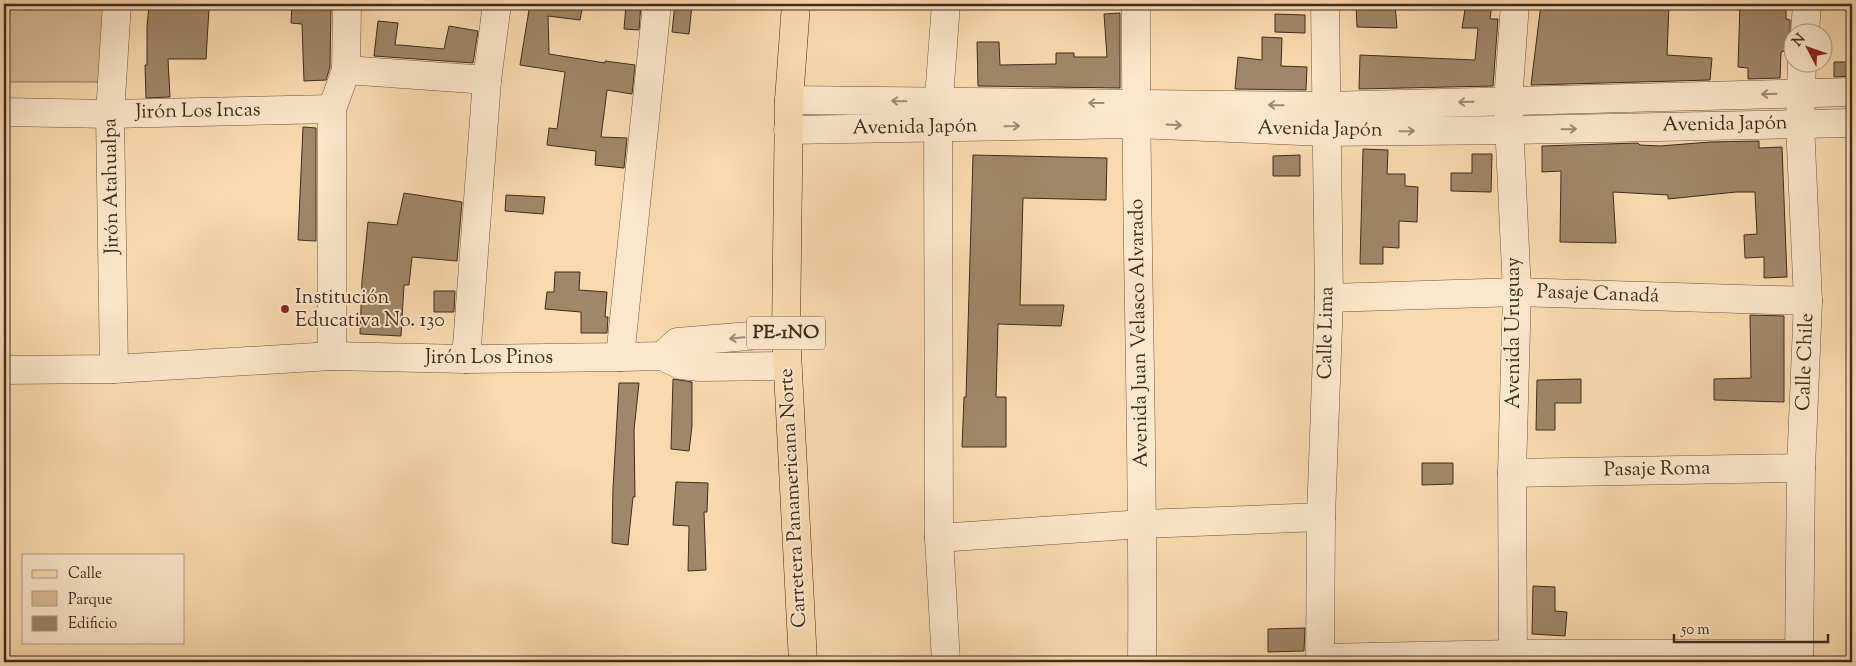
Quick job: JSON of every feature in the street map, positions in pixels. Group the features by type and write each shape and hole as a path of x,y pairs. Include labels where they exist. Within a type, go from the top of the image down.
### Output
{"main road":[{"name":"Carretera Panamericana Norte","path":"796,4 788,100 786,366 803,662"}],"street":[{"name":"Jirón Atahualpa","path":"114,369 110,114 117,4"},
{"path":"332,356 332,109 346,70 347,4"},
{"path":"466,359 487,80 497,4"},
{"path":"620,357 657,4"},
{"path":"946,4 938,114 939,538 946,662"},
{"name":"Avenida Juan Velasco Alvarado","path":"1136,4 1143,524 1142,662"},
{"name":"Calle Lima","path":"1320,660 1321,517 1329,298 1325,119 1325,4"},
{"name":"Avenida Uruguay","path":"1513,658 1512,473 1517,292 1508,101 1515,4"},
{"path":"1806,22 1807,4"},
{"path":"346,70 487,80"},
{"name":"Calle Chile","path":"1799,658 1801,468 1808,301 1800,123 1801,72"},
{"name":"Avenida Japón","path":"1325,119 1508,101 1852,92"},
{"path":"788,100 938,114 1136,114 1325,119"},
{"name":"Jirón Los Incas","path":"4,112 110,114 332,109"},
{"name":"Avenida Japón","path":"788,130 938,114"},
{"name":"Avenida Japón","path":"1325,119 1508,130 1852,123"},
{"name":"Pasaje Canadá","path":"1329,298 1517,292 1808,301"},
{"path":"786,333 677,342 662,356 681,365 700,367 786,366"},
{"name":"Jirón Los Pinos","path":"4,370 114,369 332,356 466,359 662,356"},
{"name":"Pasaje Roma","path":"1512,473 1801,468"},
{"path":"939,538 1143,524 1321,517"},
{"path":"1320,660 1799,658"}],"green space":[{"path":"4,4 105,4 100,82 4,82"}],"building":[{"path":"292,4 331,4 330,67 326,80 304,81 302,24 291,23"},
{"path":"530,4 583,4 580,20 548,16 549,54 605,63 605,61 635,65 632,94 607,90 601,137 627,138 624,168 595,165 596,151 547,145 549,128 557,129 565,72 520,65"},
{"path":"626,4 641,4 639,30 624,29"},
{"path":"675,4 692,4 689,34 672,32"},
{"path":"1356,4 1395,4 1397,28 1357,27"},
{"path":"1466,4 1492,4 1490,19 1498,19 1493,86 1359,89 1360,55 1475,60 1478,28 1462,28"},
{"path":"1541,4 1669,4 1667,55 1712,58 1710,80 1531,85"},
{"path":"1740,4 1786,4 1786,19 1790,20 1790,22 1784,22 1784,51 1781,52 1780,78 1748,79 1748,68 1738,67"},
{"path":"149,5 209,9 206,59 168,59 170,97 146,98 145,65 147,65"},
{"path":"1120,13 1120,88 978,86 977,42 999,42 1000,65 1056,64 1056,53 1074,53 1074,57 1107,57 1104,14"},
{"path":"1275,14 1305,15 1305,33 1275,32"},
{"path":"378,21 398,23 395,45 444,49 449,26 478,31 473,63 374,56"},
{"path":"1262,37 1282,38 1281,66 1307,67 1306,90 1235,89 1238,57 1262,60"},
{"path":"1834,62 1852,62 1852,76 1834,77"},
{"path":"303,127 316,128 316,241 298,240"},
{"path":"1759,141 1759,148 1782,147 1787,277 1764,278 1764,257 1745,258 1744,235 1757,234 1755,192 1736,192 1668,199 1668,195 1613,192 1616,243 1560,242 1561,171 1542,172 1542,146 1638,143 1640,145 1660,146"},
{"path":"1363,149 1388,150 1387,174 1405,174 1405,186 1418,187 1417,222 1399,221 1399,248 1383,247 1383,264 1360,264"},
{"path":"1472,154 1492,154 1491,192 1451,191 1451,173 1472,173"},
{"path":"973,155 1107,158 1106,200 1023,198 1020,305 1064,305 1061,326 998,324 996,397 1006,397 1006,447 962,447 964,397 966,397"},
{"path":"1300,155 1300,176 1273,176 1273,156"},
{"path":"404,193 462,202 457,261 412,257 409,285 404,285 401,336 360,334 362,281 368,222 397,225"},
{"path":"506,195 545,197 543,214 505,211"},
{"path":"555,272 580,272 579,290 607,292 605,317 608,317 607,333 581,333 581,312 545,309 547,292 554,292"},
{"path":"434,291 455,291 454,312 434,312"},
{"path":"1750,315 1784,316 1784,402 1714,400 1714,379 1751,378"},
{"path":"673,379 692,382 692,426 689,451 671,449"},
{"path":"1581,379 1581,403 1555,403 1555,430 1536,430 1537,380"},
{"path":"619,383 639,383 634,430 635,497 633,497 628,545 612,543"},
{"path":"1422,463 1453,463 1453,484 1422,485"},
{"path":"676,482 708,483 707,512 704,512 706,570 688,571 689,526 673,525"},
{"path":"1533,586 1555,587 1555,611 1567,612 1565,636 1532,634"},
{"path":"1305,628 1304,651 1268,652 1268,629"}],"place":[{"name":"Institución Educativa No. 130","path":"285,309"}]}
